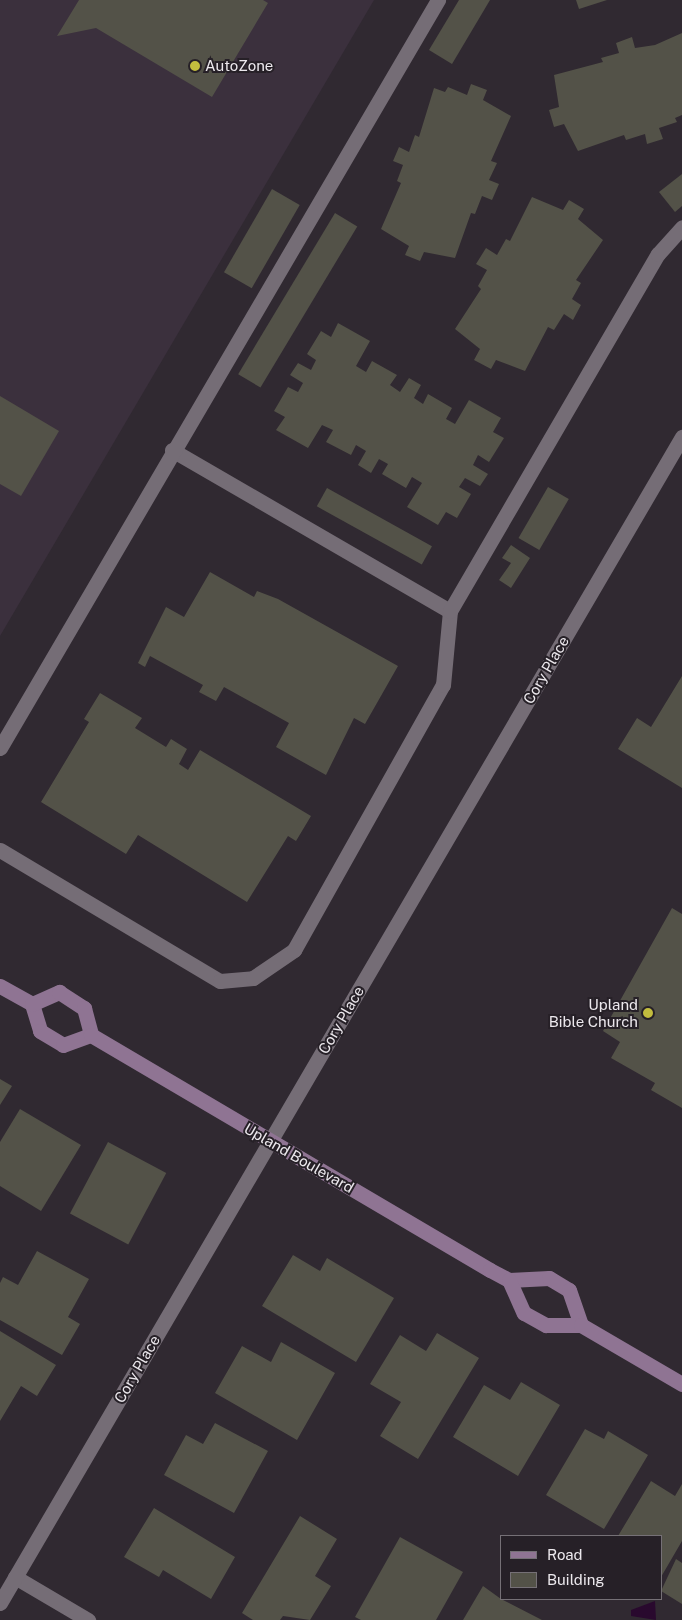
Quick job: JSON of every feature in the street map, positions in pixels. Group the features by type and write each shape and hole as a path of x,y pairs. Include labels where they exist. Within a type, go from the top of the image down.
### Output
{"street":[{"path":"0,748 172,450 438,0"},
{"path":"0,850 220,981 253,978 294,950 443,685 450,612 658,254 682,228"},
{"name":"Cory Place","path":"0,1603 682,437"},
{"path":"172,450 450,612"},
{"path":"0,986 32,1004 40,1031 63,1045 90,1035 84,1008 59,992 32,1004"},
{"name":"Upland Boulevard","path":"90,1035 509,1280"},
{"path":"581,1325 569,1290 549,1278 509,1280 524,1313 546,1325 581,1325 682,1384"},
{"path":"15,1577 88,1620"}],"shaded area":[{"path":"0,0 374,0 0,636"},
{"path":"655,1601 656,1620 631,1616 631,1610"}],"building":[{"name":"AutoZone","path":"79,0 263,0 268,3 212,97 96,28 57,36"},
{"path":"459,0 490,0 452,64 429,50"},
{"path":"576,0 607,0 579,9"},
{"path":"682,33 682,115 675,118 677,122 659,128 663,139 647,144 645,134 626,140 624,135 578,151 564,124 554,127 549,110 559,107 554,75 603,62 601,58 619,53 616,43 632,37 635,48 655,45"},
{"path":"471,84 487,90 483,100 511,116 491,161 497,163 489,180 499,184 492,200 482,196 475,214 471,213 455,258 424,252 420,261 405,255 409,246 381,229 401,183 397,181 403,165 393,161 399,147 409,152 415,135 419,137 434,88 445,92 448,87 467,95"},
{"path":"682,174 682,206 675,212 659,192"},
{"path":"272,189 300,205 252,288 224,272"},
{"path":"532,197 563,210 569,200 584,209 578,219 603,240 576,280 581,283 572,299 581,305 573,320 564,314 554,330 548,327 525,371 496,360 491,369 474,360 480,349 455,329 481,289 478,286 487,270 476,264 486,248 497,255 506,239 510,241"},
{"path":"335,213 357,226 260,388 238,374"},
{"path":"338,323 370,341 356,366 366,372 372,361 397,375 390,385 400,392 409,378 421,385 414,398 423,404 428,394 452,408 446,419 455,424 469,400 501,418 493,432 504,438 489,462 478,455 473,465 488,474 480,486 465,478 459,487 471,494 457,518 446,512 438,525 407,507 422,483 412,477 406,488 382,474 388,464 379,459 371,473 358,465 366,451 356,445 351,455 326,442 333,430 322,425 308,448 276,430 285,417 274,411 288,387 298,392 303,383 290,375 298,363 311,370 316,360 307,354 321,331 331,337"},
{"path":"0,396 59,431 21,496 0,484"},
{"path":"548,487 569,499 539,550 518,538"},
{"path":"327,488 432,546 422,565 317,506"},
{"path":"511,545 530,558 511,588 499,580 511,563 502,558"},
{"path":"210,572 254,597 257,591 278,599 398,666 365,724 354,718 326,775 276,747 289,723 224,687 216,701 199,692 203,685 150,656 145,667 138,663 166,607 184,617"},
{"path":"682,676 682,788 618,749 637,718 651,727"},
{"path":"100,693 142,718 135,728 166,747 171,739 187,749 179,764 188,770 200,750 311,816 296,841 288,836 247,902 138,835 126,854 41,802 89,722 84,719"},
{"name":"Upland Bible Church","path":"672,908 682,914 682,1108 651,1090 655,1083 611,1058 620,1042 603,1031"},
{"path":"0,1079 12,1086 0,1105"},
{"path":"20,1109 81,1145 41,1211 0,1186 0,1142"},
{"path":"108,1142 166,1173 128,1245 70,1214"},
{"path":"37,1251 89,1279 68,1317 80,1324 62,1355 0,1320 0,1283 3,1277 18,1285"},
{"path":"293,1255 320,1271 327,1258 394,1298 356,1362 262,1306"},
{"path":"0,1331 56,1365 37,1396 21,1386 0,1421"},
{"path":"437,1333 479,1358 418,1459 380,1436 401,1402 370,1384 400,1335 426,1351"},
{"path":"281,1342 335,1373 297,1440 215,1393 242,1346 271,1362"},
{"path":"521,1382 560,1405 518,1476 453,1437 484,1385 510,1400"},
{"path":"215,1423 268,1451 234,1513 164,1475 186,1435 203,1444"},
{"path":"585,1429 604,1439 608,1431 648,1455 604,1529 546,1495"},
{"path":"651,1481 675,1496 682,1484 682,1541 662,1575 662,1535 619,1535"},
{"path":"154,1508 235,1557 211,1599 163,1570 159,1577 124,1557"},
{"path":"300,1516 337,1539 315,1576 331,1586 310,1620 283,1616 280,1620 253,1620 242,1613"},
{"path":"400,1537 463,1572 436,1620 361,1620 355,1617"},
{"path":"676,1559 682,1563 682,1604 662,1592"},
{"path":"483,1586 500,1600 542,1620 463,1620"}],"place":[{"name":"AutoZone","path":"195,66"},
{"name":"Upland Bible Church","path":"648,1013"}]}
